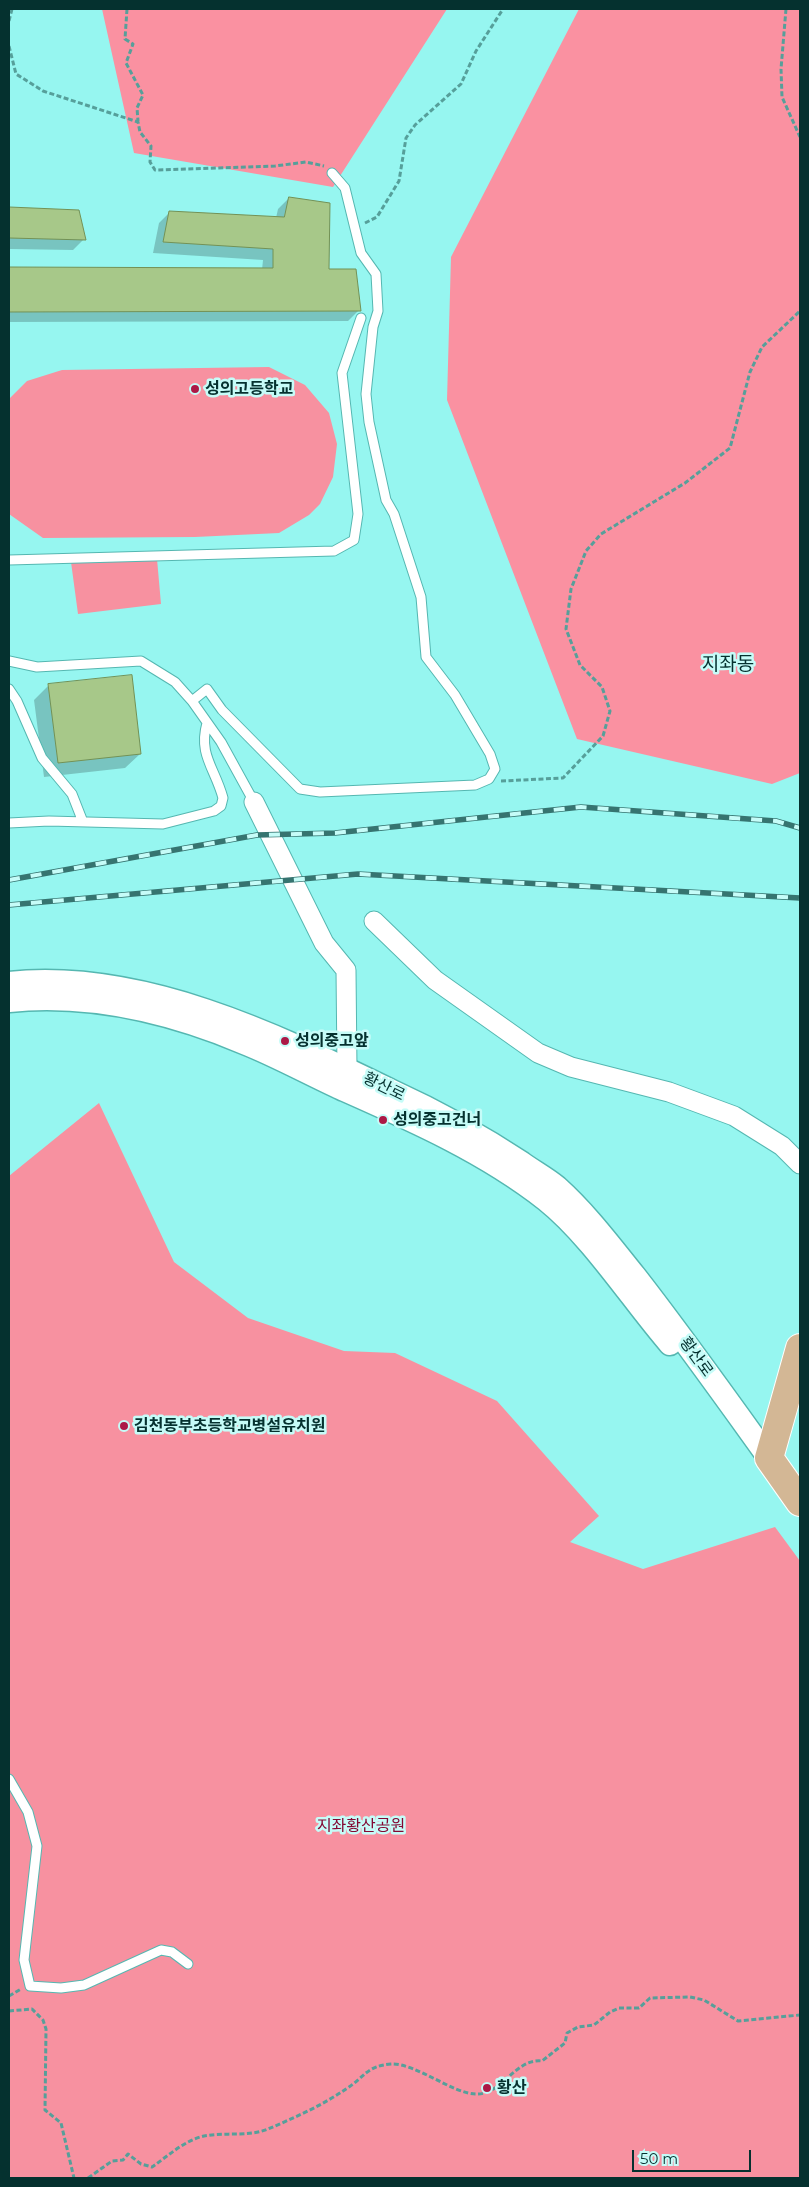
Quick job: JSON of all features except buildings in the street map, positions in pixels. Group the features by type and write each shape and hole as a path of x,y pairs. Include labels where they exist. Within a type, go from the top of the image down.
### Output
{"main road":[{"path":"769,1458 800,1348"},
{"name":"황산로","path":"769,1458 800,1502"}],"street":[{"path":"254,802 324,943 346,970 347,1069"},
{"path":"374,921 435,980 538,1053 571,1067 669,1092 734,1116 782,1146 800,1164"},
{"name":"황산로","path":"9,983 30,981 86,982 151,995 249,1026 438,1112 508,1154 556,1186 590,1221 660,1307 769,1458"},
{"name":"황산로","path":"9,1001 32,999 86,1000 143,1011 243,1042 431,1128 493,1165 547,1200 580,1234 648,1319 769,1458"}],"lane":[{"path":"192,701 207,689 222,710 300,789 320,792 475,785 490,777 495,768 490,754 455,695 426,657 421,598 394,514 386,500 369,422 366,394 372,327 378,311 376,274 361,253 345,188 332,172"},
{"path":"9,560 334,551 354,540 358,514 342,373 362,318"},
{"path":"9,661 37,667 141,661 175,682 192,701 254,802"},
{"path":"9,689 17,701 42,758 72,794 83,822"},
{"path":"9,823 163,824 214,811 221,806 223,798 203,749 203,737 207,723"},
{"path":"9,1779 28,1812 37,1846 24,1960 30,1986 61,1988 84,1985 160,1950 172,1952 188,1964"}],"path":[{"path":"9,21 12,9"},
{"path":"127,9 125,39 133,44 126,63 143,94 137,108 138,122 140,132 151,146 150,162 155,170 275,166 306,162 320,164 332,172"},
{"path":"356,228 377,217 399,181 406,138 416,125 461,84 476,51 504,9"},
{"path":"786,9 781,69 782,97 800,137"},
{"path":"9,46 16,74 43,91 138,122"},
{"path":"490,777 505,783 564,778 603,736 610,711 606,694 602,687 580,665 566,629 571,589 586,551 601,534 685,483 730,448 750,372 762,347 800,311"},
{"path":"88,2178 112,2161 122,2160 128,2154 141,2164 152,2167 181,2146 204,2136 266,2130 347,2089 366,2071 376,2066 394,2064 446,2082 460,2091 477,2095 491,2090 519,2067 536,2060 542,2061 565,2043 567,2033 578,2027 594,2025 610,2012 619,2008 639,2008 650,1998 690,1997 704,2000 738,2021 800,2015"},
{"path":"9,2011 32,2009 43,2020 46,2030 46,2110 61,2123 74,2178"}],"green space":[{"path":"269,367 305,385 329,413 337,444 333,477 320,504 309,515 279,533 195,537 43,538 9,514 9,399 27,381 62,370"},
{"path":"157,559 161,604 78,614 71,562"},
{"name":"지좌황산공원","path":"99,1103 174,1262 248,1318 344,1351 395,1353 497,1401 599,1516 570,1542 643,1569 775,1527 800,1561 800,2178 9,2178 9,1176"}],"shaded area":[{"path":"102,9 447,9 333,187 134,153"},
{"path":"579,9 800,9 800,773 772,784 577,739 447,400 451,257"}],"railway":[{"path":"9,880 257,835 335,833 581,807 776,821 800,828"},
{"path":"9,905 358,874 800,898"}],"place":[{"name":"성의고등학교","path":"195,389"},
{"name":"성의중고앞","path":"285,1041"},
{"name":"성의중고건너","path":"383,1120"},
{"name":"김천동부초등학교병설유치원","path":"124,1426"},
{"name":"황산","path":"487,2088"}],"district":[{"name":"지좌동","path":"728,664"}]}
